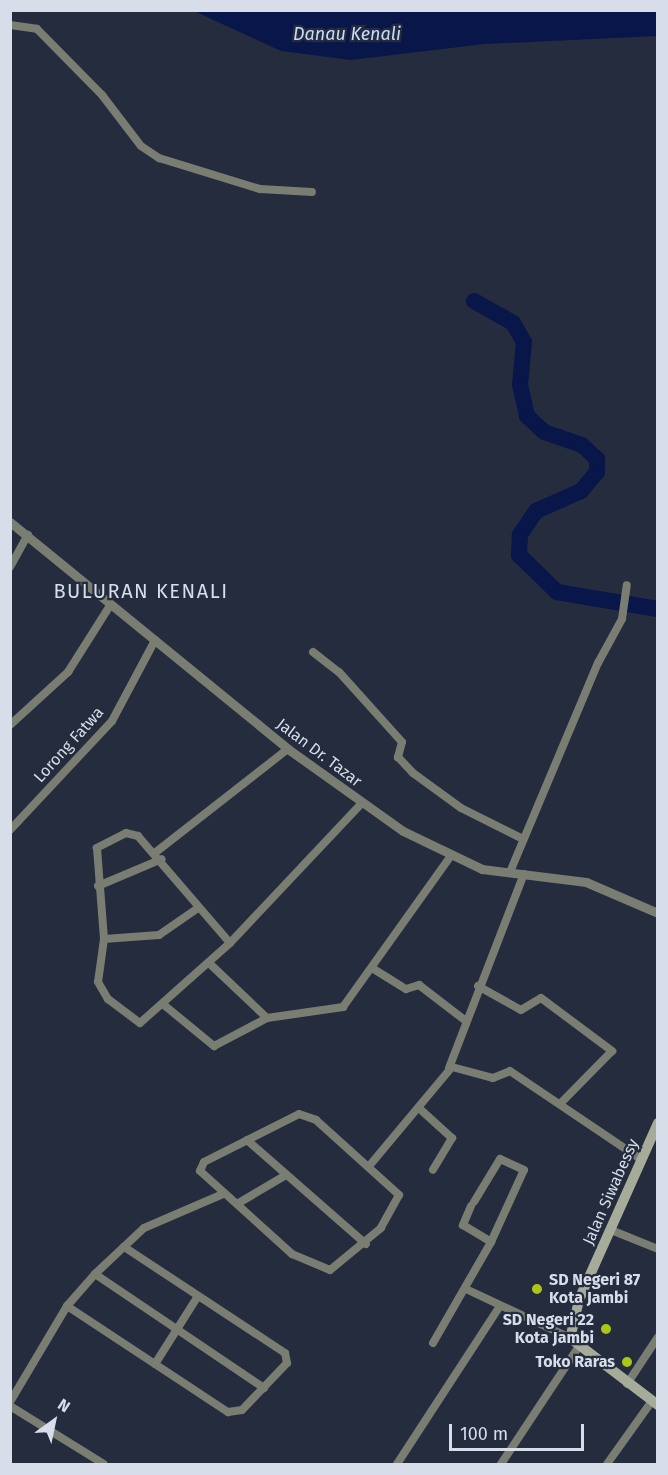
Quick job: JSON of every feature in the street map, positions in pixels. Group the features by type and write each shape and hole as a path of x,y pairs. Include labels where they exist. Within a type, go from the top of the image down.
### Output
{"main road":[{"name":"Jalan Siwabessy","path":"570,1338 579,1300 657,1123"},
{"path":"570,1338 578,1349 655,1403"}],"street":[{"path":"10,25 37,28 102,95 130,134 159,158 260,189 312,192"},
{"name":"Jalan Dr. Tazar","path":"10,522 28,534 288,749 361,804 450,857 510,872 586,882 657,913"},
{"path":"10,567 28,534"},
{"path":"510,872 598,663 622,619 627,585"},
{"path":"10,725 68,672 111,604"},
{"name":"Lorong Fatwa","path":"10,830 112,721 155,640"},
{"path":"313,652 402,742 398,757 413,772 460,808 523,839"},
{"path":"156,852 288,749"},
{"path":"230,943 198,908 156,852 130,833 107,842 95,850 104,939 98,982 108,999 136,1023 164,1005 230,943 361,804"},
{"path":"164,1005 214,1046 267,1018 343,1007 450,857"},
{"path":"98,886 162,859"},
{"path":"370,1165 421,1110 449,1068 478,986 524,874"},
{"path":"104,939 159,935 198,908"},
{"path":"209,963 267,1018"},
{"path":"372,968 406,989 419,985 466,1021"},
{"path":"478,986 521,1010 542,998 612,1051 560,1104"},
{"path":"449,1068 493,1078 510,1071 642,1160"},
{"path":"421,1110 452,1138 433,1170"},
{"path":"308,1116 370,1165 399,1200 366,1244 344,1264 321,1270 292,1254 223,1194 200,1167 292,1117 308,1116"},
{"path":"247,1140 366,1244"},
{"path":"434,1343 491,1242 524,1170 500,1159 472,1204 463,1225 491,1242"},
{"path":"237,1204 286,1175"},
{"path":"104,1464 10,1404 67,1306 95,1274 153,1223 223,1194"},
{"path":"611,1230 657,1249"},
{"path":"67,1306 228,1412 242,1410 264,1388 288,1356 124,1247"},
{"path":"95,1274 264,1388"},
{"path":"466,1288 570,1338"},
{"path":"155,1364 198,1296"},
{"path":"397,1464 500,1306"},
{"path":"627,1384 657,1336"},
{"path":"501,1464 578,1349"},
{"path":"607,1464 655,1403"}],"water":[{"name":"Danau Kenali","path":"194,11 657,11 657,36 484,44 351,60 281,51"}],"waterway":[{"path":"474,301 513,323 524,342 520,385 527,416 544,432 582,445 597,459 597,472 581,491 536,511 520,535 519,555 557,592 658,609"}],"place":[{"name":"SD Negeri 87 Kota Jambi","path":"537,1289"},
{"name":"SD Negeri 22 Kota Jambi","path":"606,1329"},
{"name":"Toko Raras","path":"627,1362"}],"district":[{"name":"BULURAN KENALI","path":"141,591"}]}
